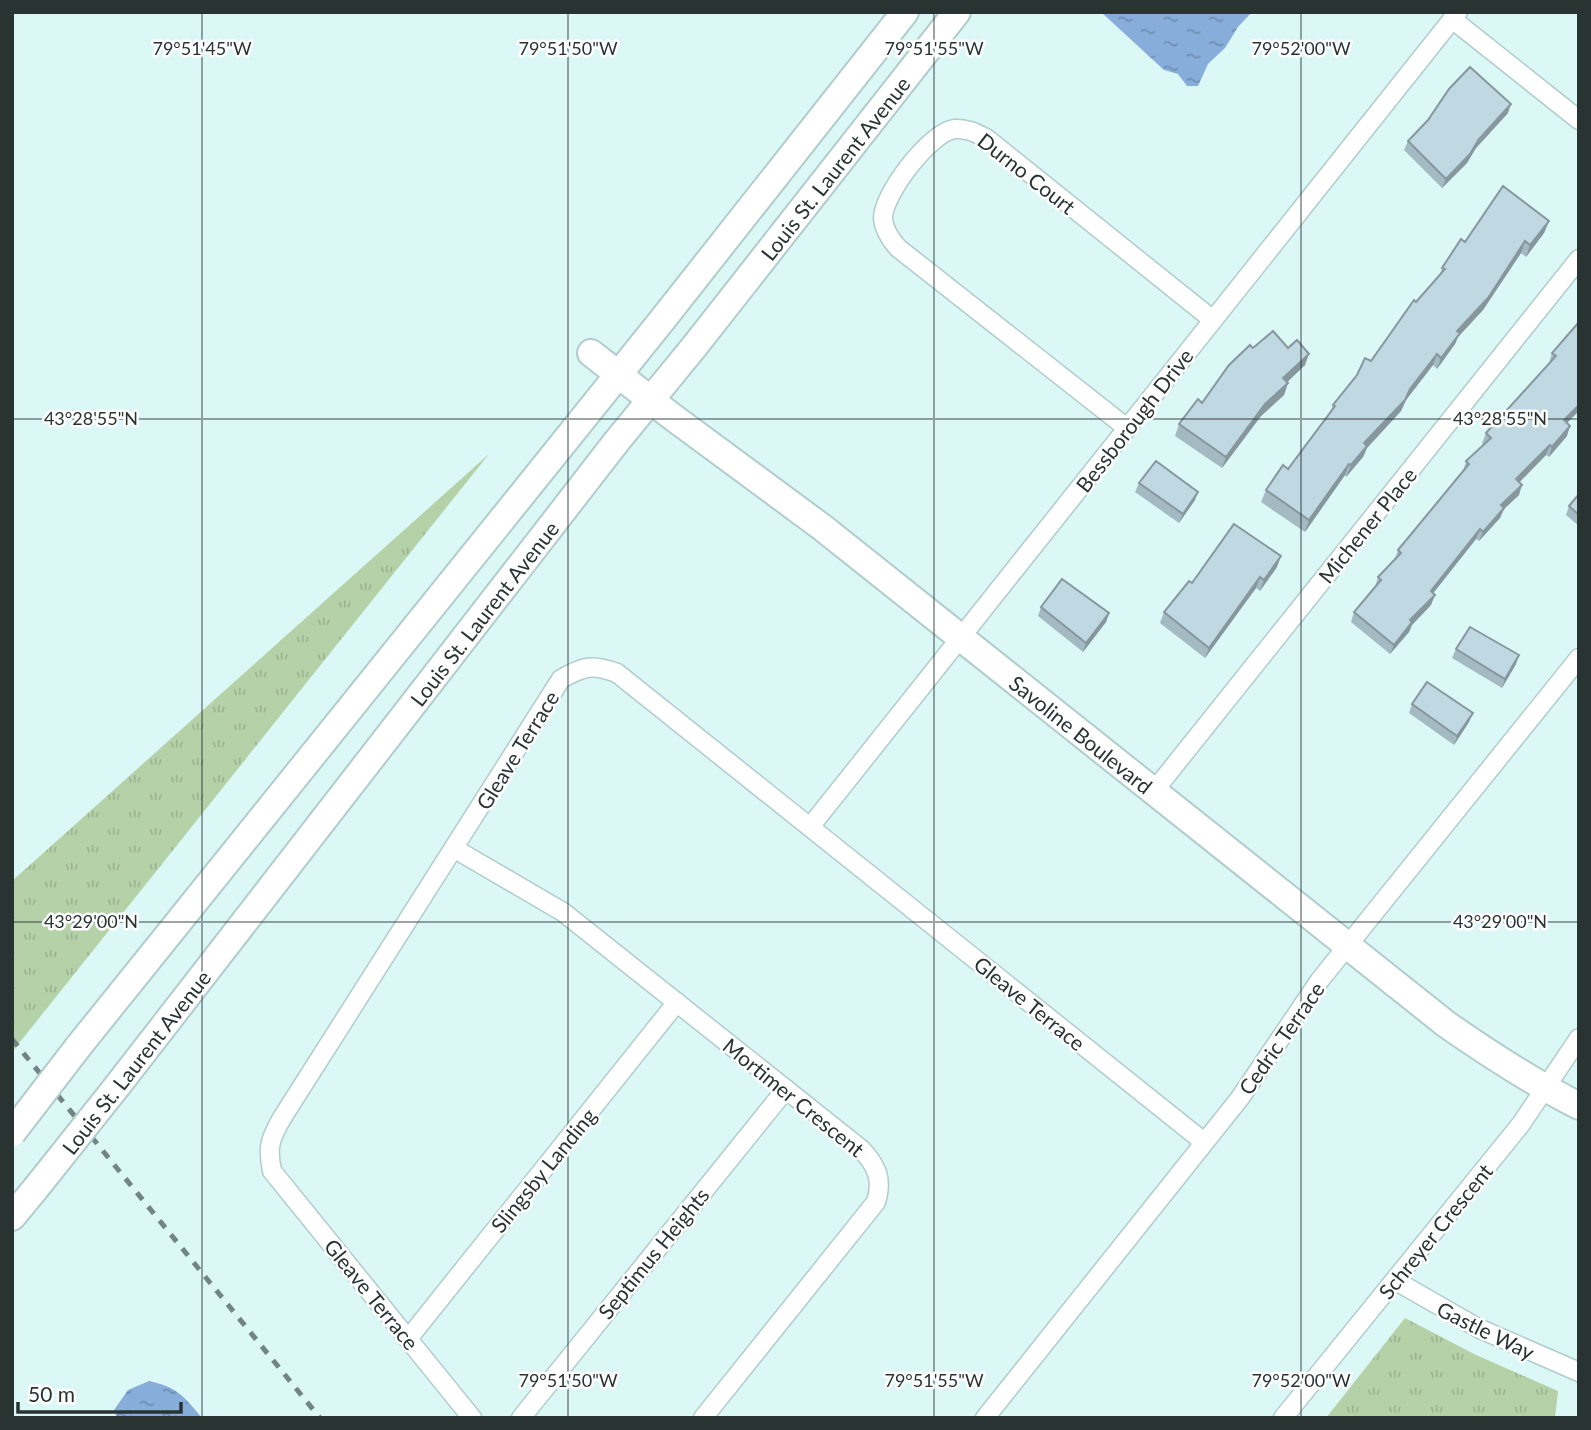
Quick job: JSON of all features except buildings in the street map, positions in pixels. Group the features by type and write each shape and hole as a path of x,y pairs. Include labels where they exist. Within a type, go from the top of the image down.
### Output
{"main road":[{"name":"Louis St. Laurent Avenue","path":"12,1133 905,12"},
{"name":"Louis St. Laurent Avenue","path":"12,1217 118,1086 650,400 957,12"},
{"name":"Savoline Boulevard","path":"591,353 962,637 1446,1024 1544,1089 1579,1106"}],"street":[{"path":"1455,16 1579,120"},
{"name":"Bessborough Drive","path":"810,827 1455,16"},
{"name":"Durno Court","path":"1127,428 898,248 889,237 883,222 890,193 939,135 954,129 972,130 986,138 1213,320"},
{"name":"Michener Place","path":"1154,791 1579,259"},
{"name":"Cedric Terrace","path":"985,1418 1240,1098 1320,980 1579,658"},
{"name":"Gleave Terrace","path":"472,1418 272,1171 268,1153 271,1137 282,1118 561,680 578,670 597,666 617,673 1204,1142"},
{"name":"Mortimer Crescent","path":"455,849 563,912 874,1162 879,1180 876,1202 703,1418"},
{"name":"Slingsby Landing","path":"408,1339 677,1002"},
{"name":"Schreyer Crescent","path":"1283,1418 1521,1124 1579,1038"},
{"name":"Septimus Heights","path":"521,1418 786,1089"},
{"name":"Gastle Way","path":"1396,1281 1478,1328 1579,1372"}],"green space":[{"path":"489,454 12,1052 12,881"},
{"path":"1405,1318 1474,1354 1558,1391 1555,1418 1326,1418"}],"water":[{"path":"1101,12 1252,12 1238,27 1225,48 1208,64 1198,86 1187,86 1178,74 1164,70"},
{"path":"149,1381 167,1386 179,1394 202,1418 117,1418 114,1410 128,1390"}],"railway":[{"path":"12,1039 320,1418"}]}
